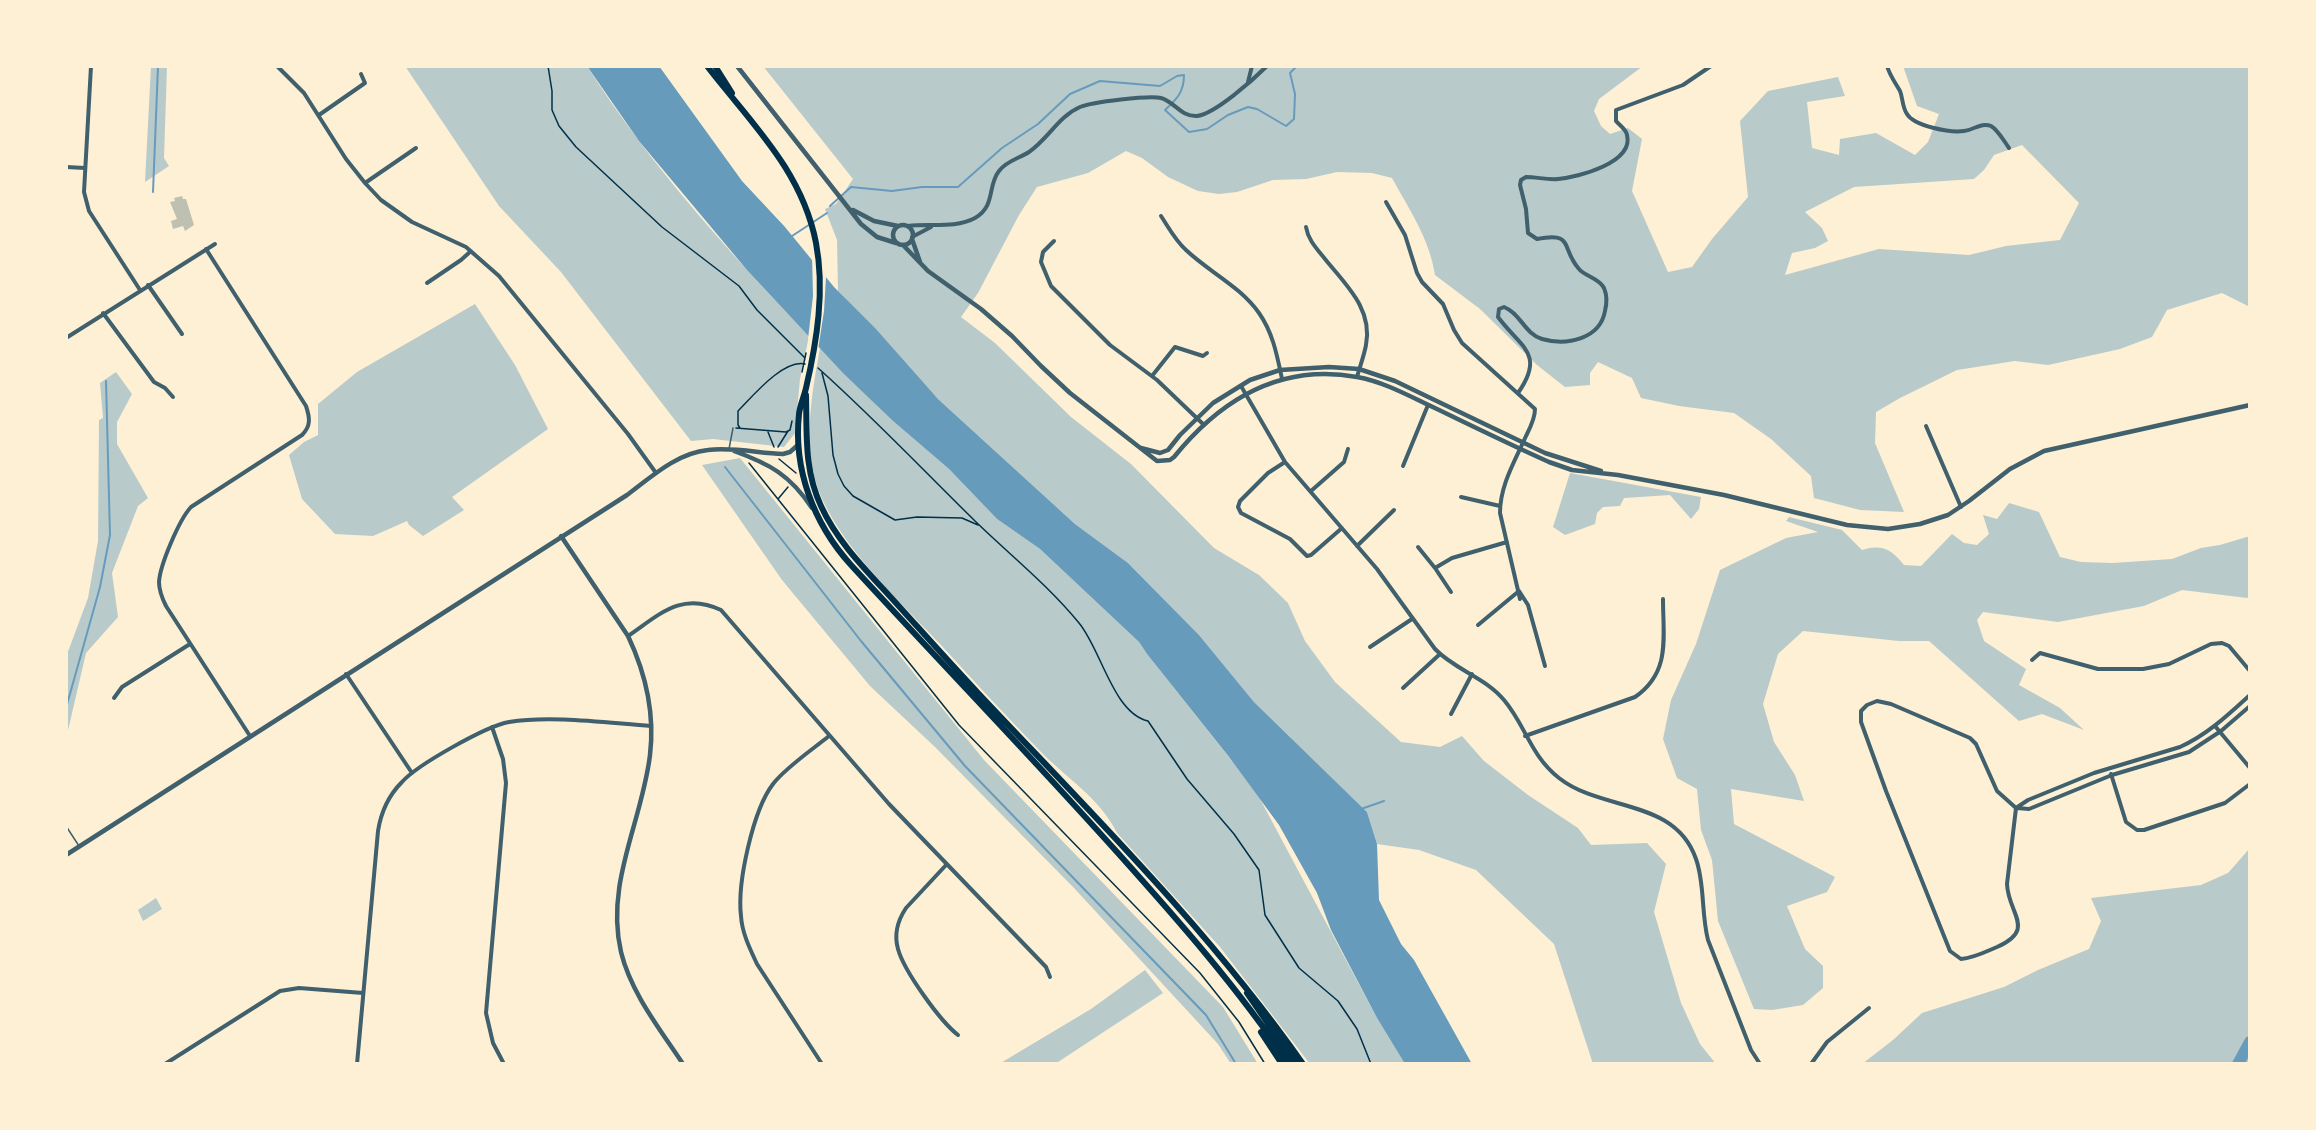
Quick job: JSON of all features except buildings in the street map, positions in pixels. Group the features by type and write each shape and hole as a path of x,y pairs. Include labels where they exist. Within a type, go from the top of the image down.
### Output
{"highway":[{"path":"707,66 735,99"},
{"path":"715,66 735,99 785,166 805,205 816,242 820,277 817,317 804,380 809,470 821,505 843,542 945,658 1181,912 1256,1000 1303,1064"},
{"path":"806,388 800,406 799,444 804,478 813,510 838,552 1078,808 1185,929 1229,984 1282,1064"},
{"path":"1229,984 1236,990 1289,1064"},
{"path":"1242,985 1296,1064"}],"street":[{"path":"91,66 84,192 90,211 140,290"},
{"path":"277,66 296,84 365,183 381,200 404,218 471,251 499,276 628,434 656,473"},
{"path":"737,66 861,224 882,239 903,245 941,280 981,309 1070,393 1157,461 1170,460 1203,424 1246,394 1282,379 1316,375 1357,377 1388,386 1520,449 1572,470 1618,475"},
{"path":"1248,83 1252,66"},
{"path":"850,209 874,221 898,226 934,225 970,220 979,216 988,204 998,171 1032,150 1059,122 1079,107 1153,97 1167,101 1188,115 1205,114 1248,83 1266,66"},
{"path":"1518,393 1530,373 1530,358 1523,344 1498,317 1499,309 1504,307 1509,309 1524,327 1541,339 1564,341 1587,336 1597,330 1604,317 1606,301 1601,283 1577,267 1564,240 1558,236 1537,239 1528,232 1521,180 1526,177 1548,180 1570,177 1611,164 1628,143 1626,131 1616,121 1616,110 1683,85 1711,66"},
{"path":"1887,66 1890,76 1901,93 1906,113 1911,118 1925,125 1962,132 1987,125 1993,127 2009,148"},
{"path":"319,115 365,83 362,74"},
{"path":"365,183 416,148"},
{"path":"66,167 85,168"},
{"path":"1386,202 1405,235 1417,273 1422,282 1443,304 1457,336 1533,406 1536,413 1503,488 1500,506 1520,599"},
{"path":"1161,216 1175,239 1187,251 1239,291 1255,308 1273,339 1282,379"},
{"path":"903,245 934,225"},
{"path":"896,243 893,234 898,226"},
{"path":"908,226 912,231 920,262"},
{"path":"1306,227 1311,242 1364,310 1368,331 1357,377"},
{"path":"1054,241 1043,252 1041,262 1051,286 1110,345 1152,376 1203,424"},
{"path":"66,338 215,244"},
{"path":"206,249 306,406 310,416 309,424 302,435 191,507 179,523 160,575 159,584 166,606 250,736"},
{"path":"427,283 471,251"},
{"path":"148,285 182,334"},
{"path":"103,313 154,382 165,388 173,397"},
{"path":"1152,376 1175,347 1198,356 1207,353"},
{"path":"1140,448 1164,453 1213,403 1262,375 1280,370 1329,367 1359,369 1395,381 1573,464 1870,528 1888,529 1920,524 1948,514 1961,507 2010,469 2044,451 2250,405"},
{"path":"1241,386 1285,462 1377,569 1440,654 1494,689 1504,700 1548,769 1569,785 1594,797 1642,809 1659,816 1673,825 1689,845 1699,871 1703,922 1708,940 1751,1050 1760,1064"},
{"path":"1403,466 1428,405"},
{"path":"1926,426 1961,507"},
{"path":"66,855 627,495 656,473 693,453 728,450 783,454 790,452 799,444"},
{"path":"1311,491 1344,462 1348,449"},
{"path":"728,450 762,461 782,474 802,493 813,510"},
{"path":"1285,462 1268,473 1240,501 1238,507 1241,513 1290,539 1307,555 1311,555 1342,528"},
{"path":"1461,497 1500,506"},
{"path":"1357,546 1394,510"},
{"path":"561,537 628,636 647,685 652,726 650,758 620,874 616,922 624,964 634,987 682,1064"},
{"path":"1435,568 1452,558 1507,542"},
{"path":"1418,547 1451,592"},
{"path":"1478,625 1518,591"},
{"path":"1518,591 1528,605 1545,666"},
{"path":"1525,736 1635,697 1645,690 1660,669 1663,656 1663,600"},
{"path":"628,636 680,603 702,603 721,609 889,804 1047,967 1050,977"},
{"path":"1370,647 1412,619"},
{"path":"2032,660 2040,654 2098,669 2143,669 2169,664 2211,644 2222,643 2229,646 2250,670"},
{"path":"114,698 122,687 190,644"},
{"path":"1403,688 1440,654"},
{"path":"346,674 412,772"},
{"path":"1451,714 1472,674"},
{"path":"2250,695 2215,726 2180,747 2110,769 2028,800 2016,808 2007,895 2018,929 2015,936 1971,958 1961,959 1950,951 1861,722 1861,711 1867,705 1884,701 1970,738 1976,744 1997,791 2016,808 2029,809 2112,775 2189,752 2221,731 2250,706"},
{"path":"357,1064 380,821 387,801 402,781 412,772 492,727 509,722 551,720 652,726"},
{"path":"2215,726 2250,768"},
{"path":"492,727 503,759 506,783 486,1013 493,1043 504,1064"},
{"path":"822,1064 750,950 741,918 740,899 742,880 759,810 766,795 774,782 829,736"},
{"path":"2110,769 2126,822 2132,828 2140,831 2225,802 2250,784"},
{"path":"2073,783 2076,789"},
{"path":"947,864 900,916 897,937 902,960 932,1006 948,1027 958,1035"},
{"path":"165,1064 280,991 298,988 363,993"},
{"path":"1811,1064 1827,1042 1869,1008"}],"lane":[{"path":"728,450 733,428"},
{"path":"66,826 79,846"}],"path":[{"path":"548,66 552,110 559,126 576,147 662,227 739,286 757,310 797,352 820,370 893,438 980,525 1039,578 1081,626 1092,640 1107,678 1121,699 1139,719 1148,721 1187,779 1234,834 1259,870 1265,915 1299,968 1338,1001 1357,1029 1371,1064"},
{"path":"804,380 808,346"},
{"path":"789,431 774,432 740,428 738,411 763,385 788,367 802,363 820,370 825,381 833,455 838,474 844,486 853,496 895,520 917,517 962,518 980,525"},
{"path":"776,451 789,431 792,418"},
{"path":"746,460 959,725 1200,973 1239,1022 1265,1064"}],"shaded area":[{"path":"151,66 167,66 164,158 169,166 145,182"},
{"path":"405,66 587,66 663,172 749,272 809,336 800,379 795,433 784,447 713,439 691,441 561,272 499,206"},
{"path":"763,66 1643,66 1599,99 1594,111 1601,126 1610,134 1628,128 1642,139 1632,191 1668,272 1692,267 1712,239 1748,197 1740,121 1768,91 1838,77 1845,96 1807,102 1812,148 1839,155 1840,139 1876,133 1915,155 1928,142 1939,114 1917,106 1903,66 2250,66 2250,307 2222,293 2167,310 2152,337 2120,349 2048,365 2015,361 1957,370 1900,398 1876,412 1875,443 1904,512 1860,510 1814,498 1811,476 1771,439 1734,413 1679,406 1641,398 1632,378 1598,362 1590,373 1590,385 1565,387 1537,365 1480,309 1435,275 1424,237 1392,178 1372,173 1337,172 1306,179 1273,180 1237,192 1219,194 1198,191 1168,177 1142,158 1126,151 1088,173 1037,187 1019,215 978,293 961,317 995,343 1071,417 1131,464 1214,548 1259,575 1288,603 1305,641 1335,682 1401,742 1440,747 1462,736 1484,761 1528,795 1578,828 1591,845 1647,843 1666,864 1654,912 1681,1003 1700,1044 1716,1064 1593,1064 1554,944 1476,870 1419,850 1377,844 1367,812 1254,702 1199,635 1128,563 1075,524 938,399 838,291 837,240 825,209 836,204 853,179","holes":["2022,145 2079,203 2060,240 2006,246 1969,255 1879,249 1785,275 1792,253 1815,248 1828,241 1822,228 1805,212 1854,187 1974,179 1984,170 1994,155"]},
{"path":"475,304 515,365 548,429 452,497 464,510 423,536 407,521 373,536 335,534 302,499 289,455 304,442 318,435 318,404 357,372"},
{"path":"820,348 893,421 949,469 997,519 1040,549 1139,642 1260,799 1377,1018 1405,1064 1310,1064 1220,947 1117,833 1101,809 1027,738 865,563 832,517 820,493 813,470 810,424"},
{"path":"116,372 132,394 117,422 117,444 148,498 138,506 112,573 118,617 86,653 66,739 66,657 88,598 98,541 99,420 103,418 100,383"},
{"path":"740,458 984,760 1223,1007 1258,1064 1231,1064 1218,1044 1074,888 935,747 870,686 782,580 702,465"},
{"path":"1570,473 1701,497 1699,509 1691,519 1670,495 1624,498 1620,506 1603,507 1597,513 1595,524 1565,535 1553,527"},
{"path":"2009,503 2039,512 2060,557 2081,562 2113,563 2172,559 2201,548 2250,536 2250,596 2247,598 2182,590 2144,606 2058,622 1983,612 1977,620 1984,641 2026,669 2019,685 2060,708 2084,730 2042,714 2019,721 1929,641 1899,641 1803,631 1778,654 1763,704 1774,742 1795,775 1804,801 1731,789 1734,824 1835,877 1827,892 1787,906 1805,949 1823,966 1823,988 1803,1005 1772,1010 1754,1009 1718,921 1712,860 1701,830 1697,789 1677,778 1663,739 1671,700 1696,644 1720,570 1786,538 1818,532 1786,521 1789,517 1842,530 1862,550 1886,549 1904,565 1921,566 1952,534 1964,543 1977,545 1989,534 1983,515 1997,519"},
{"path":"2250,848 2250,1064 1862,1064 1922,1013 2004,987 2089,949 2101,921 2091,898 2201,885 2228,873"},
{"path":"156,898 162,909 143,921 138,910"},
{"path":"1145,970 1163,993 1055,1064 999,1064 1091,1009"}],"water":[{"path":"587,66 659,66 742,181 785,227 834,287 875,328 938,399 1075,524 1128,563 1199,635 1254,702 1367,812 1377,844 1379,900 1401,944 1414,960 1472,1064 1405,1064 1377,1018 1331,930 1317,893 1279,825 1139,642 1040,549 997,519 949,469 893,421 843,373 747,270 639,141"}],"pier":[{"path":"812,255 825,272 826,277 818,350 808,339 813,296"}],"waterway":[{"path":"153,192 158,66"},
{"path":"830,206 851,187 892,191 922,187 958,187 1002,148 1038,124 1070,94 1100,81 1160,86 1177,76 1184,75 1179,95 1165,110 1189,132 1207,129 1228,115 1248,107 1257,109 1286,126 1294,119 1295,94 1290,73 1297,66"},
{"path":"789,238 827,213"},
{"path":"66,708 100,587 110,535 106,381"},
{"path":"725,467 861,641 965,766 1206,1015 1236,1064"},
{"path":"1361,809 1384,801"},
{"path":"2238,1064 2250,1042"}]}
